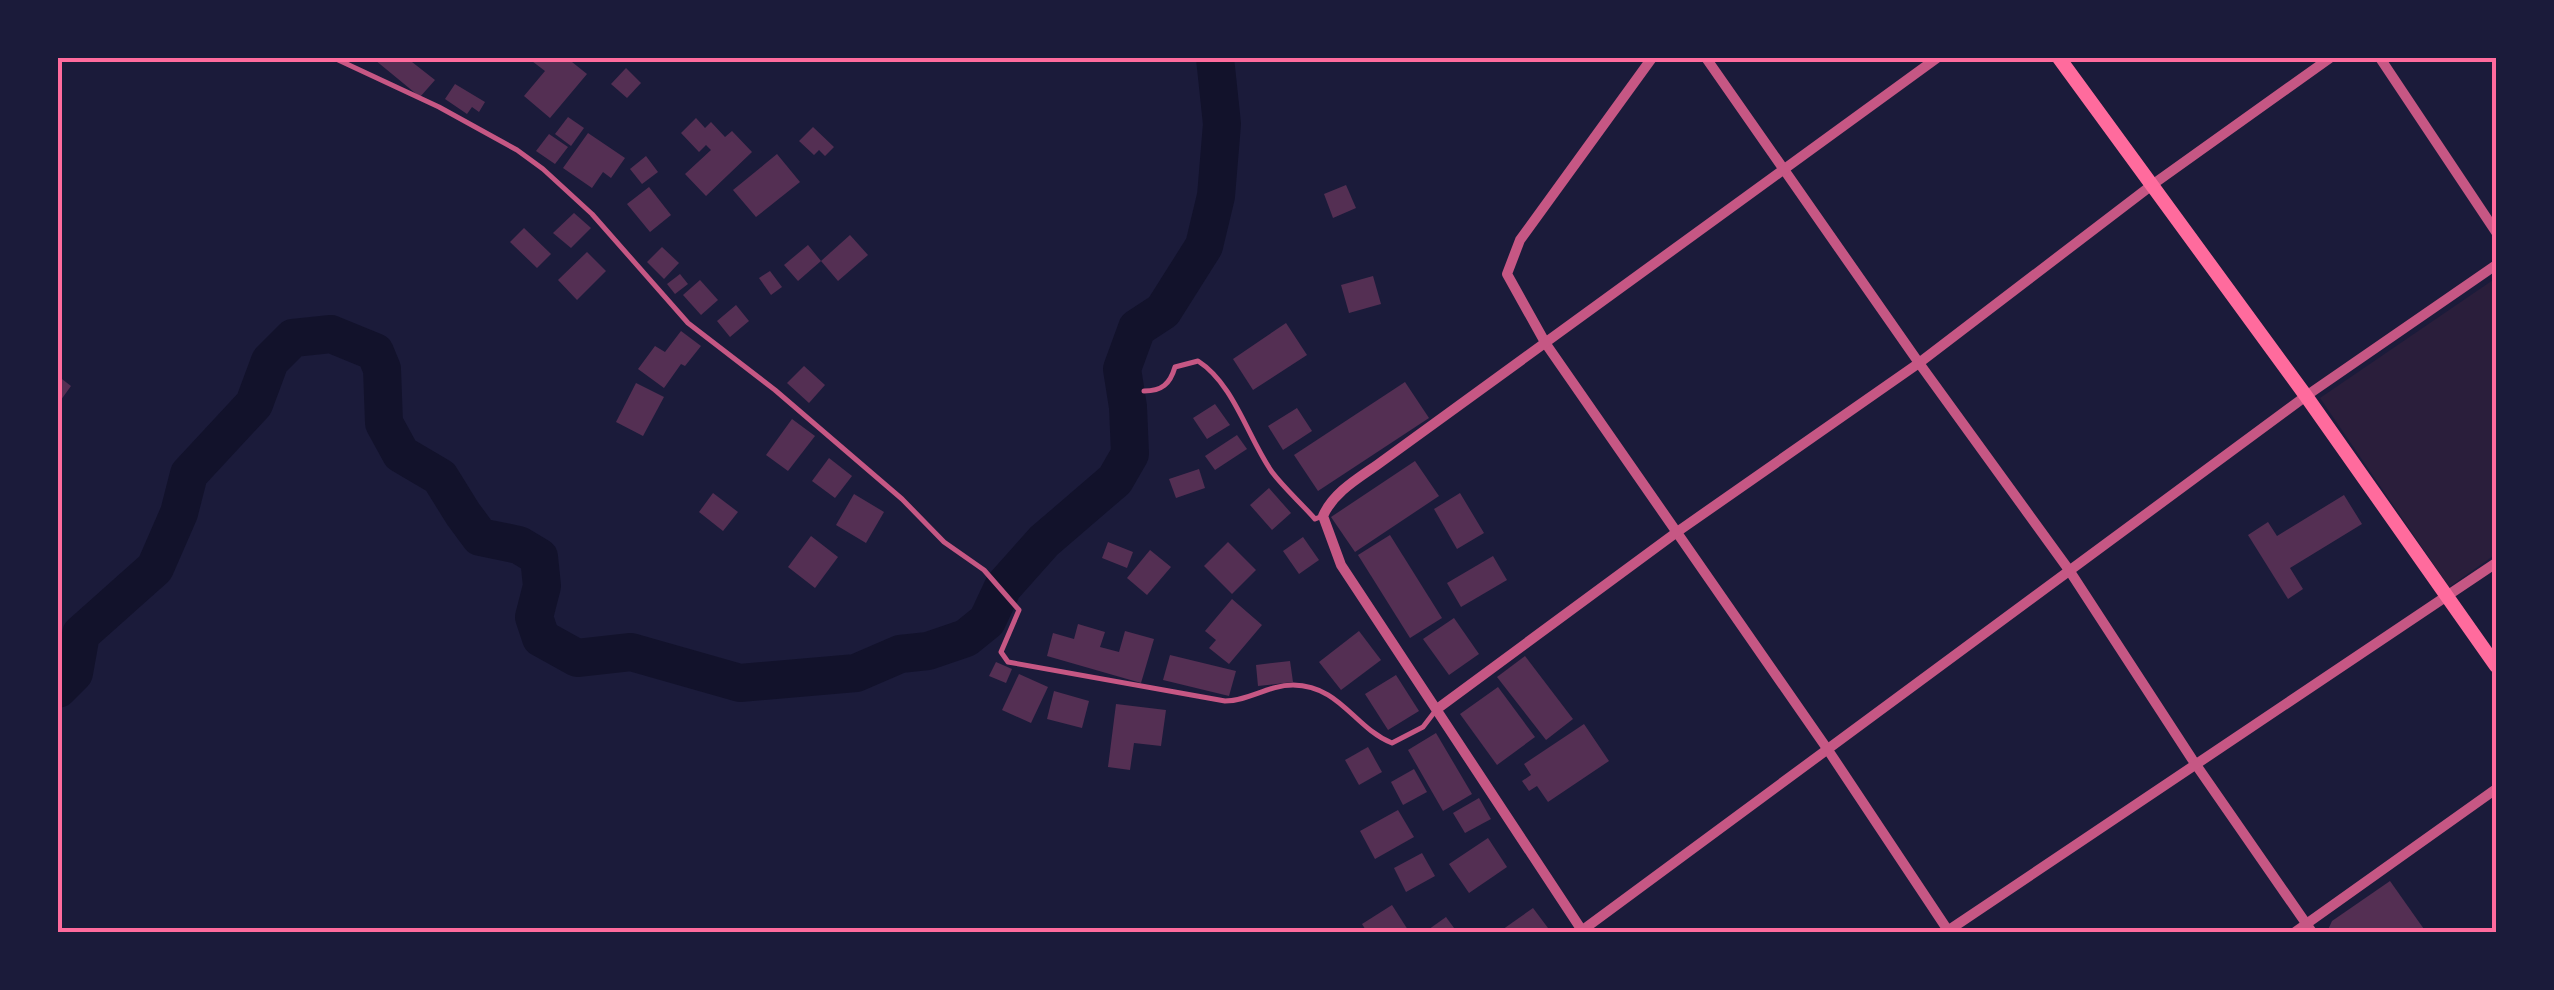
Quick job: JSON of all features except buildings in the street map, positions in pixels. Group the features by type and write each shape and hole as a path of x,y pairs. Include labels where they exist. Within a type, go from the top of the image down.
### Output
{"main road":[{"path":"2059,58 2306,396 2496,666"}],"street":[{"path":"1652,58 1520,240 1508,274 1546,342 1828,750 1947,932 2496,563"},
{"path":"1706,58 2068,570 2309,928"},
{"path":"1937,58 1340,492 1323,516 1341,565 1581,932 2306,396 2496,265"},
{"path":"1437,709 1918,363 2152,185 2330,58"},
{"path":"2380,58 2496,232"},
{"path":"2295,932 2309,928 2496,789"}],"lane":[{"path":"334,58 439,107 517,150 543,169 592,214 688,323 775,390 902,499 944,542 984,570 1019,610 1001,652 1008,662 1225,700 1237,701 1278,686 1320,689 1380,738 1392,743 1423,727 1437,709"},
{"path":"1144,391 1164,387 1175,367 1198,360 1209,368 1244,420 1272,472 1315,519 1323,516"}],"shaded area":[{"path":"2496,278 2496,554 2449,587 2320,398"}],"waterway":[{"path":"58,689 74,673 81,634 155,568 179,513 189,474 254,404 270,361 293,338 331,334 375,352 382,369 384,423 401,454 440,477 480,537 519,545 539,557 542,586 534,617 541,638 577,658 631,652 740,683 856,673 900,654 928,651 966,638 987,621 1003,587 1044,541 1115,480 1130,454 1122,369 1137,328 1163,311 1204,246 1216,196 1222,124 1215,58"}]}
